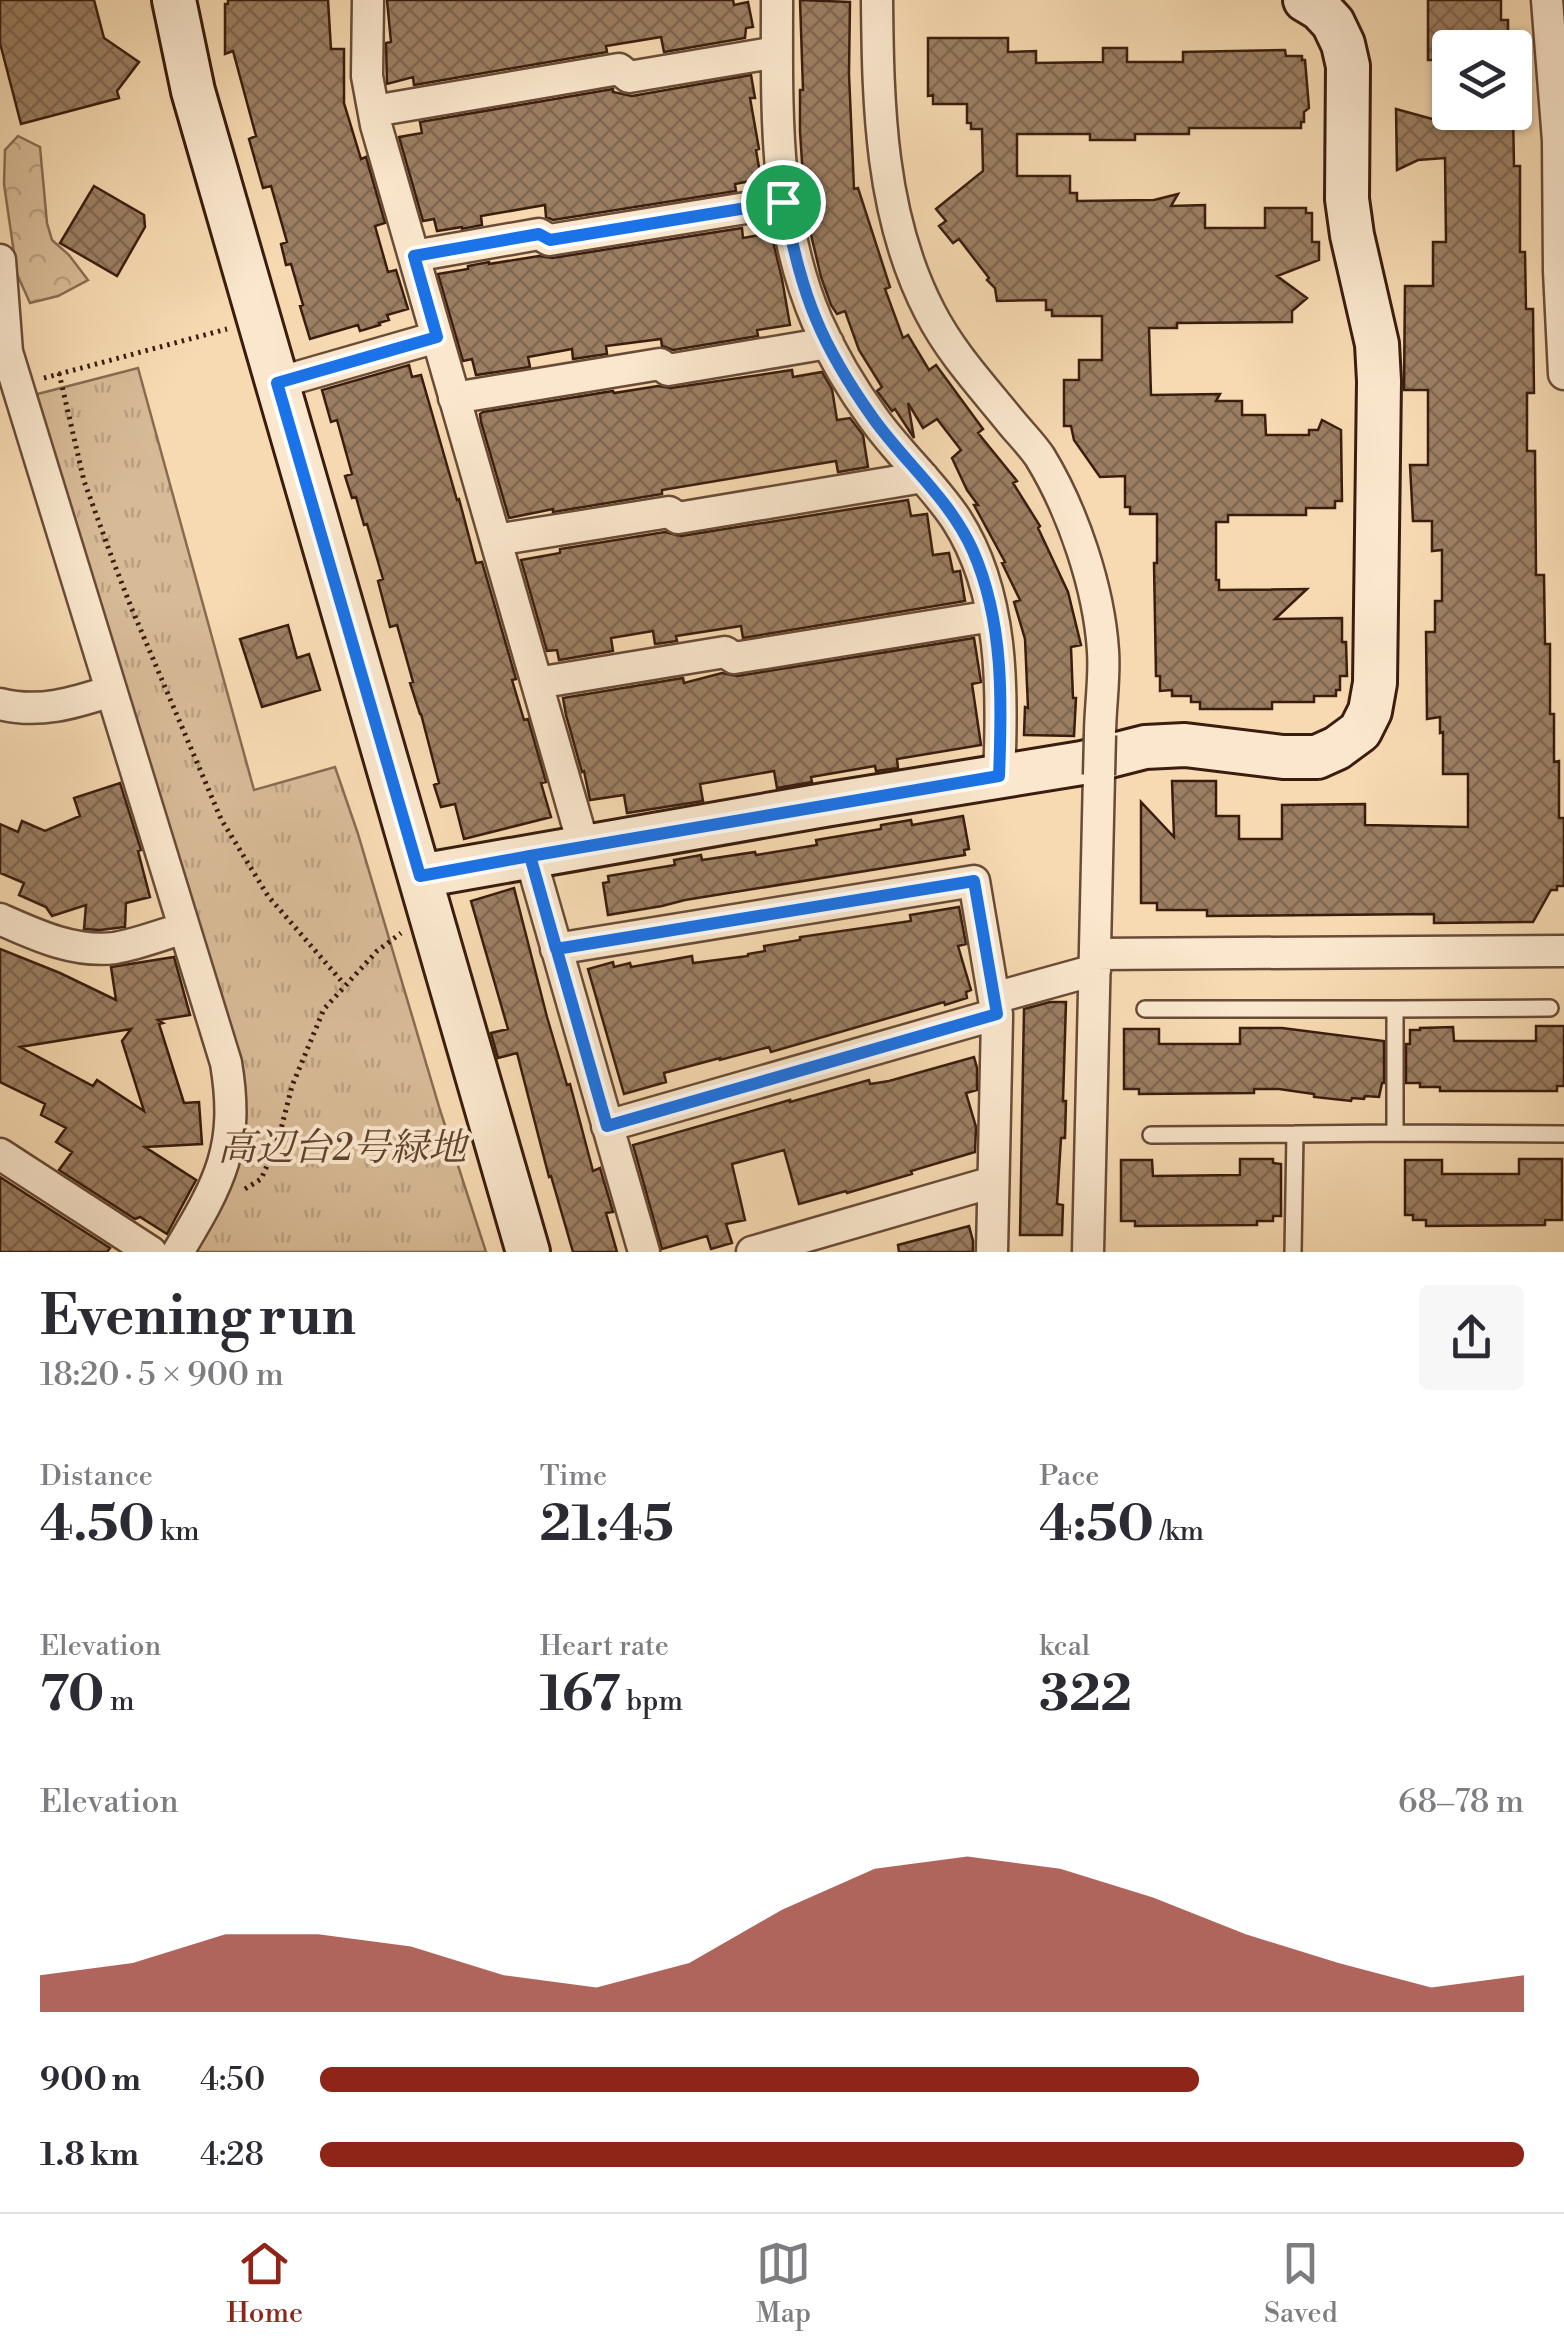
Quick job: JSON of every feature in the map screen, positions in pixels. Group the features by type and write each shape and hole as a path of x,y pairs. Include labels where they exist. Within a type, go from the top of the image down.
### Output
{"street":[{"path":"174,0 193,91 528,1252"},
{"path":"368,0 367,76 374,111 584,847"},
{"path":"777,0 778,152 783,202 799,268 816,320 838,364 874,419 957,520 974,552 986,588 999,660 999,776"},
{"path":"877,0 878,98 890,195 907,259 930,312 961,363 1039,456 1072,522 1093,590 1104,652 1088,1252"},
{"path":"420,876 1082,763 1145,747 1185,745 1282,757 1317,757 1360,731 1370,711 1375,683 1377,344 1347,199 1348,66 1344,44 1333,23 1305,0"},
{"path":"1547,0 1558,141 1564,374"},
{"path":"374,111 618,69 629,77 777,52"},
{"path":"414,256 539,234 550,240 783,202"},
{"path":"0,260 3,354 18,387 226,1064 231,1117 228,1146 213,1190 178,1252"},
{"path":"277,383 437,337"},
{"path":"454,398 660,364 668,370 828,343"},
{"path":"496,540 668,512 678,518 923,477"},
{"path":"537,683 725,652 734,658 992,616"},
{"path":"0,704 48,708 111,691"},
{"path":"530,856 644,1252"},
{"path":"556,949 974,881 996,1006 992,1252"},
{"path":"0,919 69,946 95,949 133,944 184,928"},
{"path":"607,1126 996,1006 1095,962 1564,951"},
{"path":"0,1154 151,1252"},
{"path":"752,1252 994,1182"}],"lane":[{"path":"1145,1009 1550,1008"},
{"path":"1395,1009 1395,1133"},
{"path":"1293,1252 1295,1134"},
{"path":"1151,1135 1564,1134"}],"path":[{"path":"18,387 259,320"},
{"path":"59,374 84,481 130,607 221,820 268,896 344,984"},
{"path":"213,1190 238,1193 261,1180 280,1133 292,1086 324,1009 344,984 396,935 432,920"}],"green space":[{"path":"18,136 40,147 52,240 88,280 58,296 30,303 17,274 4,184 5,150"},
{"name":"高辺台2号緑地","path":"138,368 254,790 335,767 486,1252 194,1252 238,1156 30,396"}],"building":[{"path":"0,0 94,0 104,38 139,62 117,91 119,98 21,124 0,43"},
{"path":"228,0 328,0 331,49 344,49 344,103 361,159 366,157 385,223 375,226 388,272 396,270 408,309 387,315 389,320 380,325 360,331 358,325 310,339 291,264 286,265 281,244 287,242 271,186 263,188 249,139 256,136 233,51 225,54"},
{"path":"387,0 733,0 734,5 748,2 753,27 746,28 745,38 664,52 661,37 606,46 607,52 414,85 413,77 387,84 386,43 391,42"},
{"path":"800,0 850,2 854,189 858,188 890,287 885,289 903,338 908,335 929,370 936,365 983,429 978,433 1017,481 1013,483 1040,526 1068,592 1081,645 1071,647 1076,698 1074,736 1024,735 1025,707 1028,708 1025,639 1014,602 1020,600 1002,563 1005,562 974,505 978,505 952,458 961,450 937,419 923,428 908,403 914,438 895,409 892,411 877,391 882,387 859,350 845,311 837,314 831,305 805,209 800,131"},
{"path":"1428,0 1501,0 1501,20 1508,20 1508,30 1432,30 1432,60 1428,60"},
{"path":"928,38 1008,38 1008,52 1036,51 1036,63 1103,62 1103,48 1127,48 1127,62 1183,62 1183,52 1285,50 1286,56 1302,56 1305,60 1309,108 1304,112 1301,128 1189,128 1189,134 1135,134 1135,140 1090,140 1090,134 1017,134 1017,176 1070,176 1070,193 1077,193 1077,201 1154,200 1178,194 1171,206 1205,205 1205,228 1265,228 1265,208 1306,208 1306,213 1312,213 1312,242 1319,242 1319,260 1277,276 1307,298 1292,311 1292,322 1177,323 1177,328 1149,328 1151,395 1220,394 1216,401 1242,401 1242,415 1265,415 1266,435 1309,435 1309,430 1318,430 1322,420 1341,430 1342,501 1335,501 1335,508 1306,508 1306,515 1228,515 1228,522 1216,522 1219,590 1307,589 1275,619 1342,618 1347,676 1340,676 1336,696 1314,696 1314,702 1272,702 1272,709 1200,709 1200,702 1191,702 1191,696 1172,696 1172,690 1160,691 1160,676 1156,676 1154,563 1157,514 1130,514 1130,507 1125,507 1125,476 1100,477 1074,440 1071,426 1064,426 1064,380 1079,380 1079,360 1102,360 1102,316 1052,316 1052,310 1046,310 1046,300 997,301 989,278 959,239 953,243 939,226 946,221 936,209 983,171 982,129 971,129 971,123 967,123 967,104 933,104 933,95 928,96"},
{"path":"751,75 755,98 750,98 761,179 735,184 736,191 553,220 546,217 545,205 481,216 482,225 462,229 437,231 434,219 423,221 399,137 422,133 420,122 613,89 632,96"},
{"path":"1396,109 1432,119 1432,130 1513,130 1514,166 1520,166 1520,252 1525,252 1526,309 1533,309 1534,393 1527,393 1527,451 1535,451 1536,575 1544,575 1545,644 1550,644 1550,714 1554,714 1554,762 1559,761 1559,818 1564,818 1564,886 1551,890 1533,922 1434,923 1434,914 1207,916 1207,910 1157,910 1157,903 1141,903 1141,802 1174,837 1172,781 1216,781 1216,816 1239,816 1239,839 1282,839 1282,805 1365,804 1365,825 1468,827 1468,774 1443,774 1440,717 1427,719 1426,632 1435,632 1435,601 1442,601 1442,550 1432,551 1432,521 1413,521 1410,465 1428,465 1428,390 1404,390 1405,286 1433,286 1433,242 1446,242 1445,158 1418,160 1397,170"},
{"path":"94,186 144,215 145,227 117,276 60,243"},
{"path":"742,228 743,238 771,233 790,325 757,330 758,336 673,350 662,346 661,339 606,346 607,354 573,359 572,349 528,357 530,367 476,375 472,359 463,361 438,274 489,262 552,258"},
{"path":"409,365 412,377 421,375 476,563 482,562 516,679 512,680 546,782 541,783 551,817 464,839 455,804 441,807 434,785 439,783 397,625 390,627 378,581 383,579 367,524 364,525 345,476 352,474 337,420 331,422 322,390"},
{"path":"792,370 793,377 822,372 832,389 837,420 850,418 863,435 868,467 838,472 836,461 509,518 481,422 483,412 613,391 671,388"},
{"path":"908,500 911,516 927,514 933,555 949,553 953,572 960,571 965,601 743,638 741,626 676,636 677,641 655,644 653,631 611,638 613,651 559,660 557,650 547,651 521,560 560,553 560,549 665,532 681,536"},
{"path":"288,625 297,658 309,654 320,690 262,707 240,639"},
{"path":"974,638 981,682 972,684 981,745 897,759 898,768 876,771 875,766 811,777 812,782 777,788 774,771 700,784 703,801 627,813 624,795 590,800 563,698 683,678 684,683 722,673 737,676"},
{"path":"120,783 141,850 138,851 150,897 126,903 125,927 84,929 86,905 52,916 46,907 19,895 24,883 0,873 0,824 18,832 22,821 45,831 80,816 74,798"},
{"path":"963,816 969,849 964,850 965,855 608,915 603,883 609,882 608,876 675,865 674,860 701,855 702,860 755,852 756,855 817,845 816,840 881,829 881,825 911,820 912,825"},
{"path":"514,888 593,1171 600,1168 613,1212 606,1213 617,1252 573,1252 517,1053 498,1058 491,1033 508,1029 471,901"},
{"path":"959,907 966,944 958,946 971,990 966,992 967,998 771,1052 769,1047 664,1073 666,1082 624,1094 588,969 613,962 614,967 630,963 631,967 692,956 693,963 748,956 765,951 764,946 800,937 911,921 910,915"},
{"path":"0,949 116,1000 111,967 174,957 190,1015 158,1020 163,1023 159,1024 184,1103 199,1102 202,1144 145,1147 196,1180 167,1234 140,1217 135,1219 59,1170 72,1152 56,1142 66,1128 41,1115 45,1104 0,1082","holes":["131,1029 122,1041 144,1111 97,1080 93,1086 20,1047"]},
{"path":"1066,1002 1065,1138 1061,1138 1057,1204 1063,1205 1062,1235 1020,1235 1024,1009"},
{"path":"1536,1026 1564,1026 1564,1086 1557,1086 1557,1091 1440,1091 1440,1087 1406,1083 1410,1030 1453,1027 1454,1041 1536,1041"},
{"path":"1240,1028 1282,1028 1384,1041 1384,1083 1379,1097 1351,1101 1279,1089 1254,1089 1254,1093 1139,1094 1139,1089 1124,1089 1124,1029 1159,1029 1159,1044 1240,1044"},
{"path":"974,1057 977,1090 966,1093 976,1127 975,1152 911,1171 912,1174 799,1204 784,1150 732,1164 745,1220 726,1224 732,1243 711,1249 707,1236 662,1249 633,1145 790,1100 869,1080 870,1084 889,1081"},
{"path":"1240,1159 1273,1159 1273,1163 1281,1164 1281,1216 1273,1216 1273,1221 1257,1221 1257,1225 1135,1226 1135,1221 1121,1221 1121,1160 1152,1160 1153,1176 1240,1175"},
{"path":"1519,1159 1562,1159 1562,1220 1545,1220 1545,1225 1426,1226 1426,1220 1413,1220 1413,1215 1405,1215 1405,1160 1442,1160 1442,1174 1519,1174"},
{"path":"0,1177 110,1248 107,1252 0,1252"},
{"path":"969,1226 973,1252 899,1252 898,1245"}],"route":[{"path":"783,202 550,240 539,234 414,256 437,337 277,383 420,876 530,856 556,949 974,881 997,1014 607,1126 556,949 530,856 999,776 999,660 986,588 974,552 957,520 874,419 838,364 816,320 783,202"}]}
